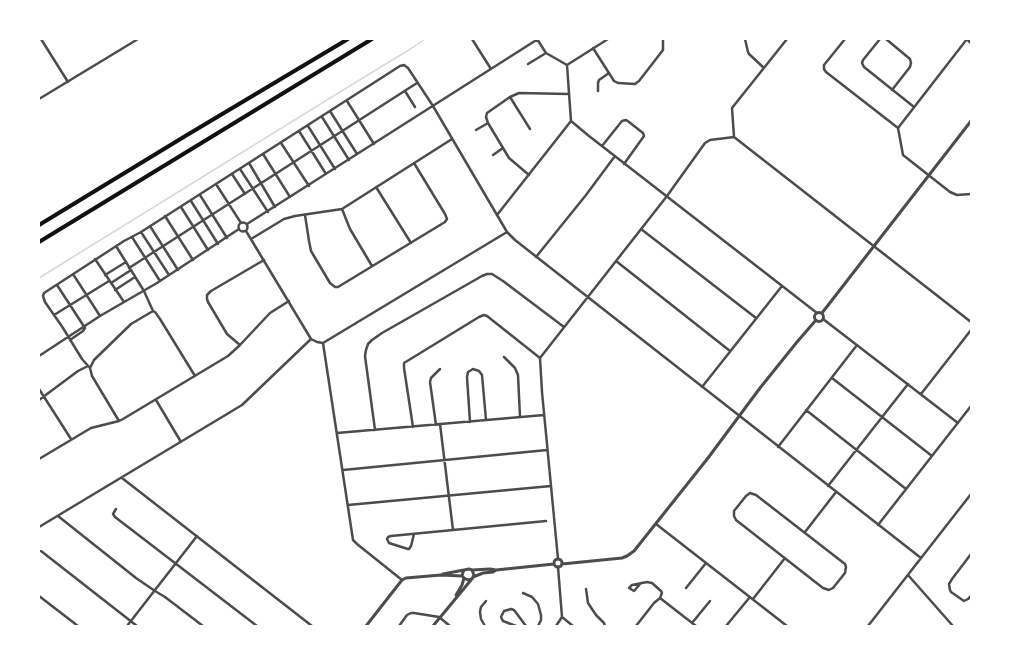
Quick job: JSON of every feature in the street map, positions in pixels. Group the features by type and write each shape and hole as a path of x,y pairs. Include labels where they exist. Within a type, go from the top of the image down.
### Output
{"highway":[{"path":"39,225 348,39"},
{"path":"39,242 372,39"}],"street":[{"path":"42,39 68,82"},
{"path":"39,99 138,39"},
{"path":"472,39 491,69"},
{"path":"241,223 245,222 247,224 268,212 538,39 546,53 567,65"},
{"path":"567,65 608,39"},
{"path":"593,48 614,80 618,83 632,84 637,83 663,50 663,39"},
{"path":"745,39 749,54 764,68"},
{"path":"734,137 732,108 787,39"},
{"path":"845,39 824,65 826,72 898,128 903,155 954,194 971,194"},
{"path":"880,39 862,63 865,69 914,107"},
{"path":"886,39 910,59 911,63 910,67 892,90"},
{"path":"898,128 967,39 971,42"},
{"path":"528,64 546,53"},
{"path":"497,215 571,121 567,65"},
{"path":"119,421 92,376 89,367 82,359 43,297 44,294 95,259 142,232 402,66 406,66 433,106 507,232 515,240 587,298 921,558"},
{"path":"598,91 599,80 609,73"},
{"path":"54,315 110,282 154,252 417,83"},
{"path":"406,91 416,107"},
{"path":"529,175 512,160 488,123 486,117 487,113 516,94 569,94"},
{"path":"510,97 530,129"},
{"path":"347,101 374,144"},
{"path":"330,111 358,154"},
{"path":"322,117 349,160"},
{"path":"602,146 622,121 626,120 629,122 644,136 624,164"},
{"path":"571,121 624,164 817,313 822,313"},
{"path":"822,313 971,121"},
{"path":"476,130 488,123"},
{"path":"308,126 335,169"},
{"path":"299,131 326,174"},
{"path":"562,564 561,560 558,559 547,450 540,358 667,196 705,143 710,140 734,137 971,322"},
{"path":"251,239 284,219 342,209 452,139"},
{"path":"281,143 309,186"},
{"path":"493,155 504,148"},
{"path":"263,154 290,198"},
{"path":"536,257 615,156"},
{"path":"249,163 276,207"},
{"path":"305,215 311,251 333,287 340,287 372,266 444,224 447,219 414,163"},
{"path":"240,169 268,212"},
{"path":"232,174 245,194"},
{"path":"216,184 241,223"},
{"path":"376,188 411,243"},
{"path":"200,195 227,238"},
{"path":"190,201 218,244"},
{"path":"181,207 208,250"},
{"path":"342,209 350,229 372,266"},
{"path":"165,216 193,260"},
{"path":"39,356 69,338 100,316 144,291 218,244 239,229 241,223"},
{"path":"247,224 248,227 246,230 251,239 311,339 323,343 507,232"},
{"path":"150,226 178,270"},
{"path":"239,229 241,231 246,230"},
{"path":"641,229 756,318"},
{"path":"142,232 169,275"},
{"path":"132,237 160,281"},
{"path":"116,246 144,291 153,311 158,316 195,376"},
{"path":"95,259 124,302"},
{"path":"240,345 227,334 208,302 207,295 211,291 264,260"},
{"path":"616,261 730,351"},
{"path":"105,275 126,262"},
{"path":"73,274 100,316"},
{"path":"375,430 365,356 368,344 382,333 482,276 492,274 564,327"},
{"path":"115,290 135,277"},
{"path":"57,285 85,326"},
{"path":"702,387 782,286"},
{"path":"39,459 91,428 119,421 228,356 270,313 289,301"},
{"path":"39,400 78,371 89,367 94,360 128,326 153,311"},
{"path":"558,567 562,564 619,558 627,556 637,549 760,388 816,320 815,317 817,313"},
{"path":"822,313 824,315 824,319 958,423"},
{"path":"413,427 404,364 479,317 484,315 487,316 540,358"},
{"path":"816,320 820,322 824,319"},
{"path":"921,394 971,330"},
{"path":"39,527 242,405 311,339"},
{"path":"323,343 352,537 354,542 402,580"},
{"path":"778,447 857,345"},
{"path":"504,357 515,368 518,375 520,417"},
{"path":"436,425 430,382 431,378 440,369"},
{"path":"470,422 467,377 468,372 473,369 479,370 482,375 486,420"},
{"path":"832,378 932,456"},
{"path":"828,486 908,384"},
{"path":"39,389 71,439"},
{"path":"156,400 181,442"},
{"path":"878,525 971,406"},
{"path":"806,410 906,489"},
{"path":"337,433 544,415"},
{"path":"440,424 453,530"},
{"path":"343,470 547,450"},
{"path":"122,478 312,626"},
{"path":"348,505 551,486"},
{"path":"805,532 836,492"},
{"path":"748,494 755,494 845,564 845,573 834,587 831,589 825,589 785,558 735,518 734,511 748,494"},
{"path":"868,626 971,494"},
{"path":"116,509 113,513 114,516 257,626"},
{"path":"58,516 136,578 165,597 202,626"},
{"path":"414,534 409,549 389,543 387,540 388,537 391,536 546,521"},
{"path":"656,524 787,626"},
{"path":"127,626 197,536"},
{"path":"41,551 137,626"},
{"path":"971,554 950,582 950,590 964,601 971,596"},
{"path":"753,599 785,558"},
{"path":"554,564 558,559"},
{"path":"686,588 706,563"},
{"path":"441,575 469,569 496,570 554,564 558,567 562,618 556,626"},
{"path":"453,600 462,585 464,570"},
{"path":"433,626 472,578 474,574 472,570"},
{"path":"366,626 402,580 406,578 441,575 463,577 466,580 483,573 493,572 496,570"},
{"path":"908,575 953,626"},
{"path":"636,626 654,602 660,598 661,591 650,582 641,583"},
{"path":"586,589 588,602 596,615 604,623 604,626"},
{"path":"524,593 532,597 538,604 541,615 538,626"},
{"path":"39,596 78,626"},
{"path":"726,626 750,597"},
{"path":"660,598 696,626"},
{"path":"692,623 710,601"},
{"path":"485,626 481,619 480,612 486,602"},
{"path":"516,626 503,621 501,615 504,611 511,609 514,610 526,626"},
{"path":"399,626 407,615 414,612 439,617 450,626"},
{"path":"562,618 573,626"}],"waterway":[{"path":"39,278 425,39"}]}
